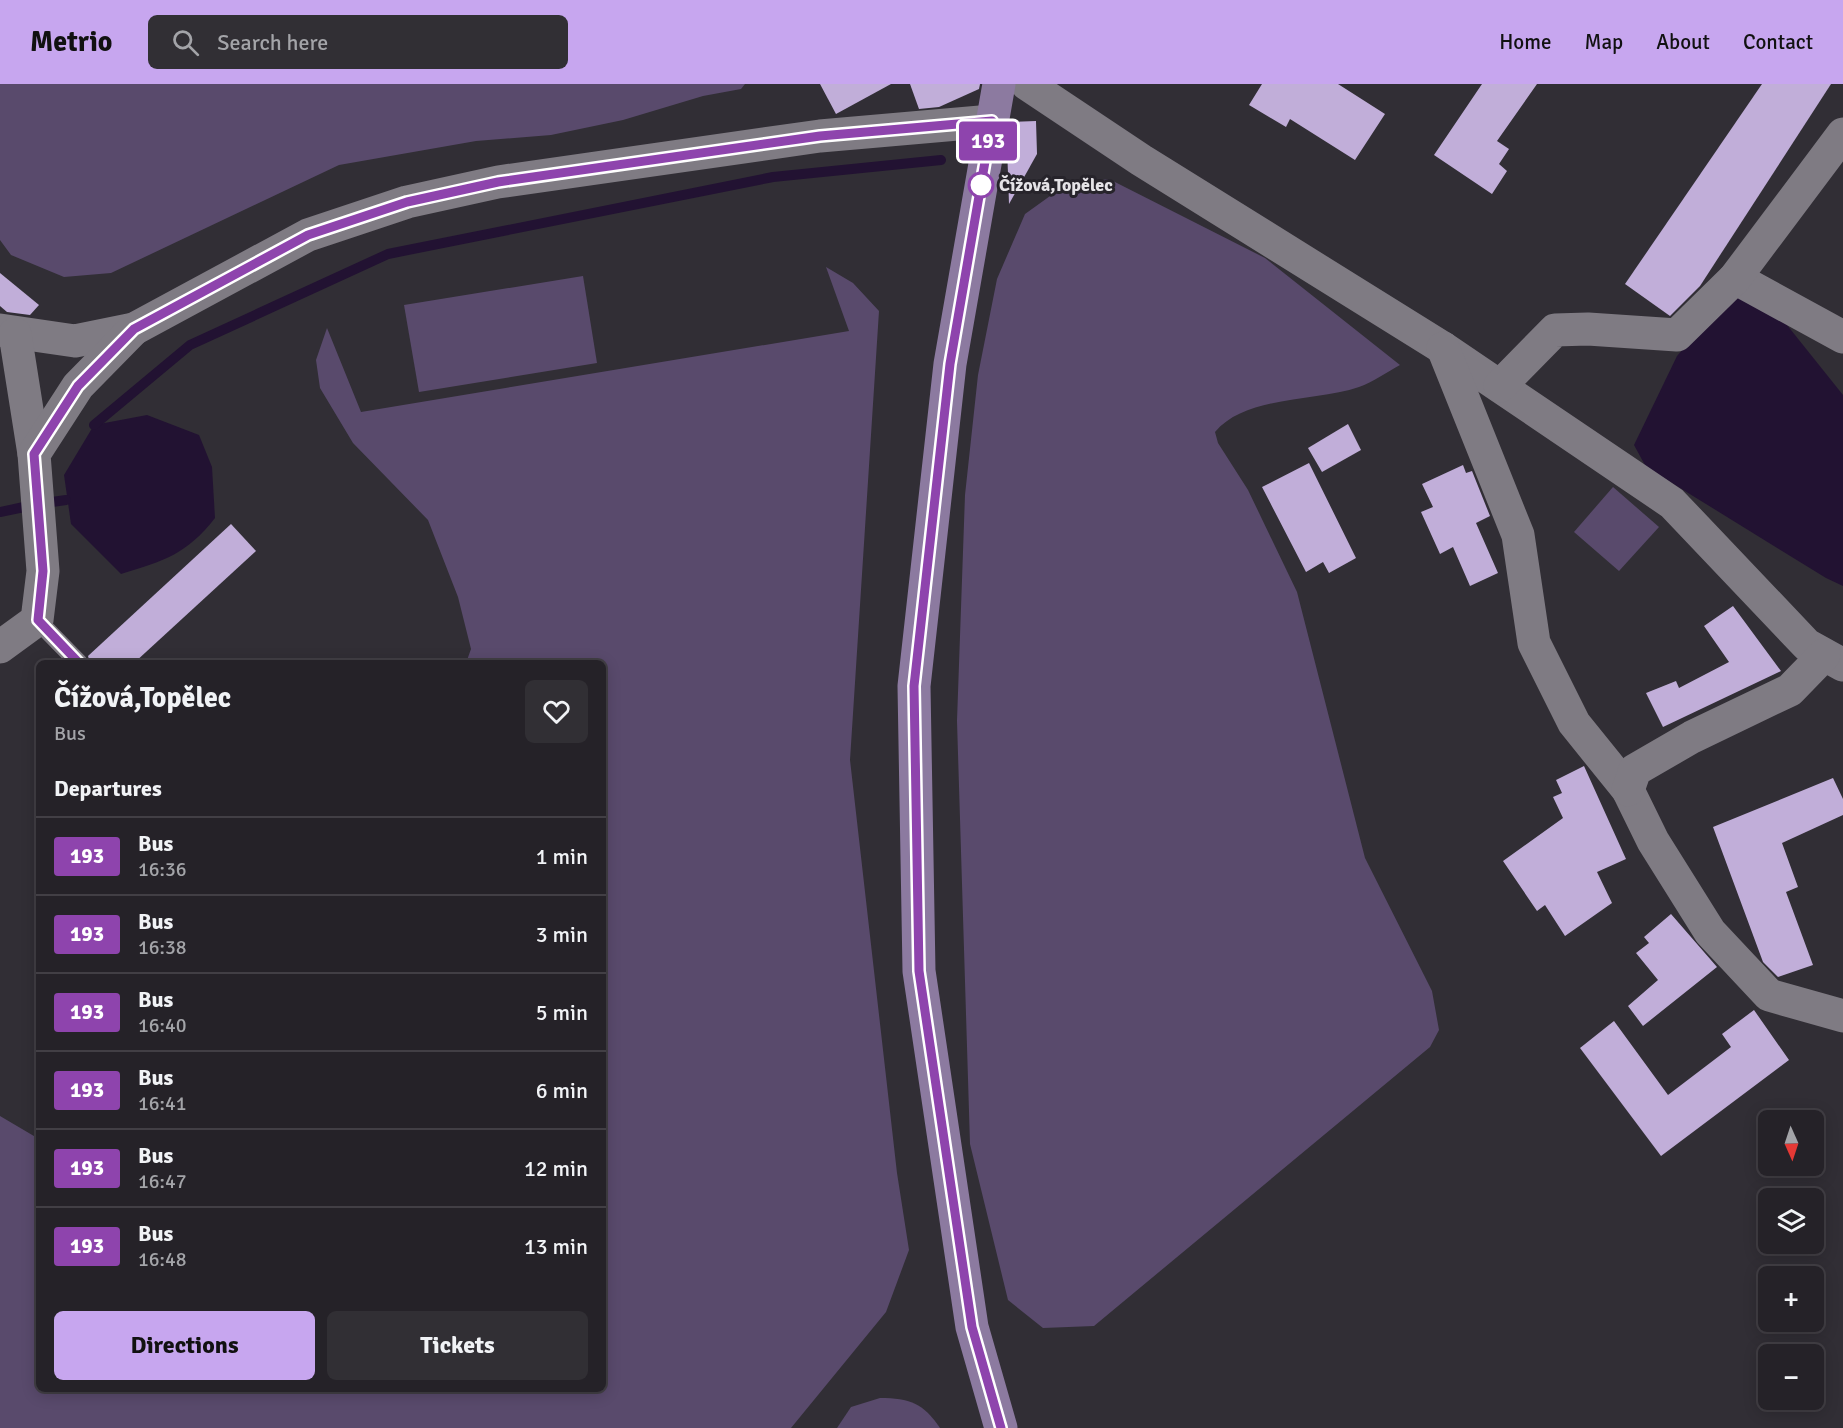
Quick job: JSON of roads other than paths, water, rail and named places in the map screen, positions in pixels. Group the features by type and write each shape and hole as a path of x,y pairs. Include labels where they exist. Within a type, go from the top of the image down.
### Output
{"street":[{"path":"999,84 950,364 914,686 919,971 972,1327 1001,1428"},
{"path":"1027,84 1142,160 1443,348 1672,503 1807,645 1834,660 1790,690 1692,737 1635,770 1628,790"},
{"path":"0,647 38,620 43,571 34,454 7,332 75,341 134,329 308,235 407,202 498,182 820,136 992,121"},
{"path":"1500,386 1555,330 1588,329 1677,335 1735,278 1843,134"},
{"path":"1735,278 1843,337"},
{"path":"34,454 78,386 134,329"},
{"path":"1443,348 1518,534 1534,643 1574,723 1628,790 1653,841 1710,932 1769,995 1843,1016"}],"lane":[{"path":"38,620 76,660"}],"waterway":[{"path":"94,425 190,345 388,254 773,177 941,160"},
{"path":"52,502 66,500"},
{"path":"0,512 24,507"}],"place":[{"name":"Čížová,Topělec","path":"981,185"}]}
